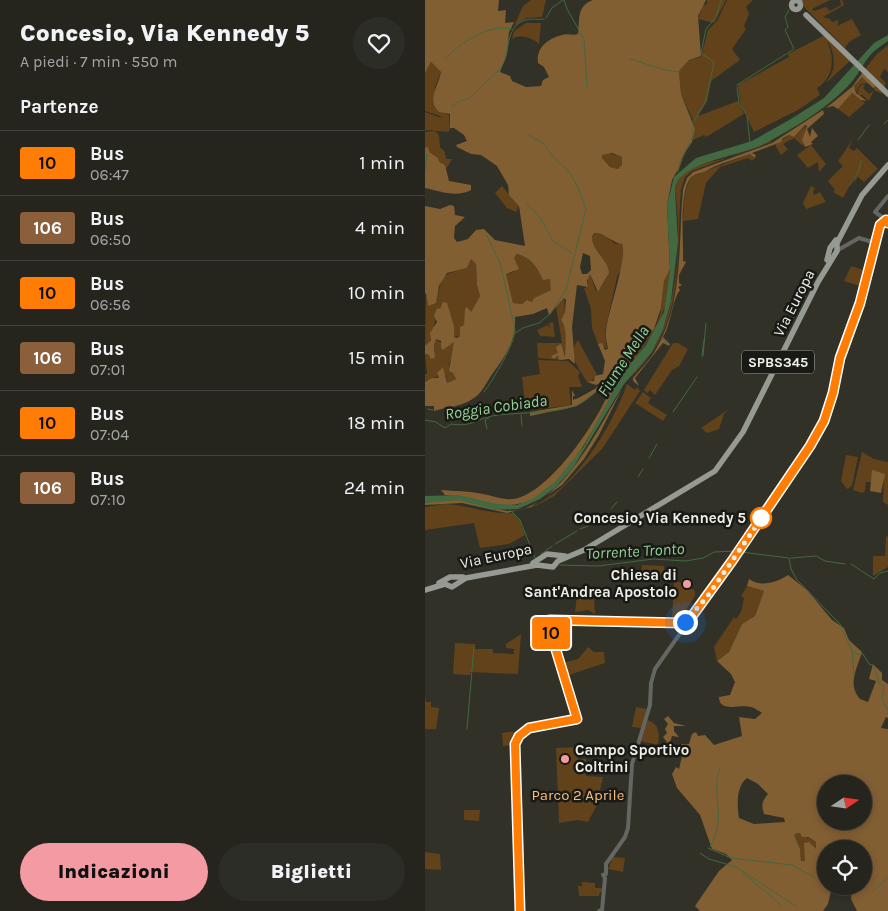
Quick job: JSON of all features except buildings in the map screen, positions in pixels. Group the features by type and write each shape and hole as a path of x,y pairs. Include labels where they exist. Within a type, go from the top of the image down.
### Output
{"main road":[{"path":"796,2 806,15 888,94"},
{"name":"Via Europa","path":"837,249 839,239 863,194 888,163"},
{"name":"Via Europa","path":"452,581 535,565 551,568 556,563 583,550 713,468 729,450 741,432 837,249 863,191 888,163"},
{"name":"Via Europa","path":"425,589 452,581 530,564 548,554 564,556 585,547 713,468"},
{"name":"Via Europa","path":"555,556 556,563"},
{"name":"Via Europa","path":"542,558 544,566"}],"street":[{"path":"601,910 607,866 625,837 628,828 632,764 643,730 655,669 685,624 739,551 818,434 827,413 837,366 863,290 880,225 884,219 875,212 888,196"},
{"path":"837,249 859,238 876,243"}],"green space":[{"path":"531,0 546,0 542,17 526,18 514,26 523,6"},
{"path":"707,0 726,0 714,23 698,19 703,5 707,4"},
{"path":"727,0 753,0 746,7 749,14 744,26 746,29 732,49 740,60 711,81 707,101 698,116 738,101 744,114 706,137 704,135 693,140 694,123 681,94 679,71 689,60 701,57 708,30 717,21"},
{"path":"803,0 830,0 812,9 814,11 826,7 830,11 841,5 840,0 842,0 844,5 823,17 830,19 832,22 839,20 837,26 852,19 861,35 849,42 845,48 802,5"},
{"path":"526,23 541,23 539,44 526,37 519,36 512,39 514,31"},
{"path":"825,35 851,60 826,83 834,65 832,51 827,41 832,60 827,79 817,88 820,95 798,110 754,132 740,103 738,85 789,57 788,54"},
{"path":"888,45 888,72 884,69 880,77 886,83 884,88 865,69 877,54"},
{"path":"431,62 441,72 435,87 436,109 449,115 450,129 448,132 425,130 425,112 441,118 425,111 425,73"},
{"path":"862,77 868,83 861,84 857,89 859,93 858,88 863,84 865,86 863,88 869,94 874,90 869,101 862,95 859,96 854,86"},
{"path":"874,86 876,86 883,91 882,94 874,90"},
{"path":"852,93 865,103 849,117 838,109"},
{"path":"806,125 803,146 794,138 783,144 788,149 781,155 775,145 789,135 794,137"},
{"path":"435,131 439,135 440,147 445,152 446,159 452,159 446,169 445,165 439,163 425,148 425,132"},
{"path":"853,139 849,148 854,151 857,148 878,169 864,182 858,177 853,184 856,174 843,198 833,192 835,190 828,181 843,166 838,161"},
{"path":"770,140 771,142 754,148"},
{"path":"811,145 826,164 819,172 818,162 808,168 797,155"},
{"path":"608,153 622,157 622,166 618,169 610,167 602,158 602,155"},
{"path":"750,154 755,158 752,161 748,158 720,167 706,183 698,219 683,221 687,186 693,176"},
{"path":"730,157 692,171 685,177 681,190 678,258 676,280 666,324 657,344 644,363 628,378 652,350 663,329 669,310 678,248 675,189 678,181 684,174 699,165"},
{"path":"502,186 519,206 516,212 507,208 495,193"},
{"path":"811,186 815,188 814,195 820,192 826,202 806,209 803,203"},
{"path":"594,233 606,236 615,244 620,243 624,246 622,268 617,277 605,331 607,350 603,345 598,344 592,328 591,309 584,288 588,287 588,275 590,274 596,291 599,291 608,275 605,261 594,247 592,236"},
{"path":"517,254 532,262 538,268 541,275 551,279 551,290 538,296 532,302 527,300 522,304 513,303 506,274 514,272 514,258"},
{"path":"471,259 476,264 477,285 480,296 471,312 468,312 464,325 460,327 460,336 454,337 450,314 437,308 433,334 429,343 425,346 426,292 428,306 436,302 444,278 451,273 467,268"},
{"path":"851,266 867,271 863,287 844,281"},
{"path":"670,269 665,306 658,326 634,361 622,374 619,371 624,369 643,346 658,321 664,280"},
{"path":"564,298 565,312 561,320 566,333 564,360 538,358 537,343 562,343 556,307"},
{"path":"553,322 555,337 540,336 537,330 548,325 550,329 549,323"},
{"path":"436,339 446,347 454,342 454,351 449,365 456,379 447,383 446,375 432,378 425,382 425,374 427,374 425,354 435,352 434,345"},
{"path":"578,340 597,375 591,382 587,382 575,361 574,351"},
{"path":"673,343 678,343 688,349 679,366 672,370 655,395 650,390 647,393 644,390"},
{"path":"538,360 568,361 580,372 578,376 582,387 569,387 571,405 526,411 522,377 540,374"},
{"path":"627,384 635,390 637,387 640,391 602,449 554,496 528,510 557,491 589,456 615,412"},
{"path":"643,392 651,398 648,403 667,415 663,421 635,403"},
{"path":"729,409 724,414 719,429 707,433 701,428"},
{"path":"862,452 874,459 888,462 888,505 883,502 884,474 873,472 872,482 866,482 865,491 862,493 853,490"},
{"path":"846,455 858,457 852,486 847,489 841,481"},
{"path":"445,504 496,513 514,513 520,521 525,535 509,544 480,548 474,523 425,530 425,507"},
{"path":"886,536 888,537 888,567 873,576 873,556 885,556"},
{"path":"642,565 664,566 664,575 642,574"},
{"path":"674,579 683,584 684,590 693,589 695,596 681,617 685,620 672,622"},
{"path":"747,586 764,591 755,616 742,624 729,652 717,661 714,647 734,617 736,619 741,612 744,598 741,596"},
{"path":"577,596 594,598 595,614 588,610 575,612"},
{"path":"521,634 518,674 470,672 470,675 453,674 455,643 475,644 475,649 493,649 493,653 514,654 514,649 506,648 506,644"},
{"path":"588,647 594,652 604,652 605,663 566,676 562,663 578,659"},
{"path":"425,697 426,702 431,702 431,707 439,708 436,729 425,729"},
{"path":"636,707 647,709 641,728 632,727"},
{"path":"647,720 651,721 658,730 658,745 640,741"},
{"path":"520,732 513,745 503,746 502,733"},
{"name":"Parco 2 Aprile","path":"577,747 578,759 586,759 586,776 603,777 597,805 588,822 578,820 559,823 556,748"},
{"path":"464,810 480,810 479,821 464,820"},
{"path":"797,832 816,842 816,849 813,848 805,861 801,861 800,849 794,835"},
{"path":"425,852 440,854 441,870 425,869"},
{"path":"613,857 625,858 623,872 608,869"},
{"path":"582,882 595,883 595,888 603,888 603,892 600,892 599,896 579,896 578,886 582,886"}],"shaded area":[{"path":"425,0 499,0 498,11 506,10 505,23 514,22 509,32 507,54 500,72 510,76 512,81 526,87 541,86 543,80 549,77 544,67 538,63 541,49 547,42 564,34 578,34 581,10 593,0 706,0 698,16 701,56 689,60 679,71 681,94 695,129 692,142 672,180 667,205 670,269 664,281 661,308 654,329 624,369 596,385 587,382 594,381 595,376 603,374 605,361 598,344 602,343 605,350 608,349 606,330 620,272 623,250 622,244 594,233 592,236 593,242 606,263 609,273 598,292 590,274 587,281 588,287 577,285 572,327 575,364 569,359 559,360 558,355 554,359 551,356 558,353 556,347 561,344 565,357 565,333 561,320 565,312 566,300 564,298 549,315 547,308 533,314 515,317 514,333 509,347 484,388 475,397 462,404 434,411 434,406 425,406 425,382 432,378 438,378 437,373 443,367 447,383 456,379 453,373 449,371 454,342 443,350 441,348 441,341 436,339 434,345 435,358 431,359 428,354 425,354 425,346 431,340 430,333 437,322 434,316 437,308 440,309 443,302 447,303 454,326 454,337 457,338 460,336 460,327 464,325 465,309 467,307 471,312 480,296 477,285 476,264 471,259 467,268 447,273 439,286 436,303 428,306 425,294 425,206 440,209 450,205 454,206 455,215 465,217 455,226 454,238 457,242 468,239 476,230 484,229 495,240 525,246 519,206 509,195 508,185 497,166 481,155 471,154 457,147 456,145 467,141 464,135 454,128 450,128 450,114 439,112 434,103 434,92 441,72 431,62 425,73","holes":["612,153 622,157 622,165 618,169 610,167 602,158 602,155","583,253 590,256 591,270 587,274 582,274 580,267","517,254 530,261 536,267 543,280 550,279 551,290 534,298 532,302 527,300 522,304 513,303 506,274 519,269 514,258"]},
{"path":"888,35 888,41 870,55 851,83 818,112 760,146 698,166 687,172 679,180 675,189 678,242 671,301 663,329 652,352 624,384 573,468 555,488 540,499 518,509 496,510 459,500 425,503 425,496 459,495 497,504 517,505 534,498 556,481 584,446 618,379 646,345 664,312 670,269 667,205 674,177 696,158 752,141 824,98 874,43"},
{"path":"863,72 876,86 873,88 862,77 854,86 856,93 867,101 861,100 852,93 838,109 833,106 826,108 852,87"},
{"path":"823,110 824,114 807,129 810,137 812,128 818,136 811,142 813,144 805,147 802,140 807,126 805,125 794,137 789,135 783,138 781,142 752,153 756,155 755,158 750,154 695,175 688,182 685,191 683,216 683,261 686,262 679,275 679,283 682,285 678,287 680,290 675,299 668,326 663,337 670,344 669,346 663,343 635,378 639,386 633,381 633,378 655,351 671,313 678,272 683,189 687,178 693,172 772,143"},
{"path":"428,147 429,152 445,165 449,181 471,185 471,190 454,194 425,188 425,148"},
{"path":"619,374 621,375 611,395 582,448 557,480 543,493 527,502 501,505 445,495 441,490 473,492 509,499 527,494 542,484 572,452 597,415 612,384 600,389 577,406 530,416 530,412 572,405 572,390 575,396 573,396 573,400 577,399"},
{"path":"622,389 599,435 584,459 562,485 545,497 561,483 576,464"},
{"path":"872,470 885,474 881,493 870,491"},
{"path":"460,500 508,511 527,508 507,513 462,503 425,505 425,503"},
{"path":"788,575 807,590 832,620 844,628 849,640 862,652 854,676 854,688 860,699 868,702 876,681 869,679 873,664 882,673 882,680 888,684 888,718 886,717 881,728 888,729 888,911 857,911 851,899 851,895 872,895 872,840 817,840 817,895 830,895 828,904 823,911 700,911 695,906 719,871 732,860 726,854 712,849 700,815 677,788 672,774 676,767 679,769 684,748 681,744 689,744 692,734 696,732 698,736 705,735 714,745 742,736 739,717 755,719 762,713 746,706 731,707 722,705 719,697 730,695 735,682 731,674 717,661 729,652 742,624 755,616 764,591 747,586 749,579 764,584 774,582","holes":["747,778 758,784 768,794 763,803 764,814 784,818 785,822 754,824 739,818 739,791 743,782","797,833 816,842 816,849 809,842 804,843 805,861 801,861 800,849 794,835"]},
{"path":"668,716 674,723 686,726 674,726 674,731 679,737 672,736 666,755 665,750 660,746 667,742 663,737 667,733 665,729 668,724 664,719"}],"waterway":[{"path":"546,18 552,8 563,0"},
{"path":"564,0 584,39 587,87"},
{"path":"678,172 680,162 693,136 693,122 706,101 714,62 701,53 706,29 716,17 721,0"},
{"path":"737,85 794,49 785,30 788,27 785,17 789,10"},
{"path":"452,106 469,98 500,69 504,63 513,29 518,24 528,19 544,19"},
{"path":"445,59 475,36 494,29 512,29"},
{"path":"630,59 661,69 681,72"},
{"path":"737,87 739,103 746,114"},
{"path":"747,116 750,143"},
{"path":"884,124 888,120"},
{"path":"858,140 869,125"},
{"path":"515,333 523,328 539,323 550,314 566,290 586,209 578,187 568,170 555,159 543,143 528,135"},
{"path":"425,171 427,154"},
{"path":"850,185 859,170 861,161"},
{"path":"527,204 541,219 553,241 572,253"},
{"path":"487,236 500,263 510,305"},
{"path":"484,392 503,361 514,336 515,330 510,306"},
{"path":"703,356 706,323"},
{"path":"662,337 668,345"},
{"path":"702,356 704,340"},
{"path":"673,412 697,377"},
{"name":"Roggia Cobiada","path":"425,420 436,422 445,428 451,424 465,425 491,416 566,409 581,403 606,384 617,379"},
{"path":"428,409 433,410"},
{"path":"521,415 522,426"},
{"name":"Roggia Cobiada","path":"487,429 485,420 490,417"},
{"path":"649,458 657,444"},
{"path":"638,477 643,469"},
{"path":"611,509 617,502"},
{"name":"Torrente Tronto","path":"510,510 520,520 535,558"},
{"path":"580,529 588,526"},
{"path":"555,544 577,531"},
{"path":"541,554 552,546"},
{"name":"Torrente Tronto","path":"560,565 598,566 653,559 686,561 703,558 714,552 737,551"},
{"name":"Torrente Tronto","path":"741,552 789,558 791,569 797,580 840,624 852,651 857,654 863,654 869,664 874,666 879,683 884,687 882,700 888,710"},
{"path":"791,558 816,556 825,561 845,564"},
{"path":"851,564 874,579 880,573 888,571"},
{"path":"467,729 474,646"},
{"path":"852,651 854,675"},
{"path":"710,847 718,826 717,778 720,768"},
{"path":"708,848 731,858 792,865 814,877"},
{"path":"700,853 709,859 736,867 796,906"},
{"path":"743,873 782,906"},
{"path":"873,891 888,878"}],"bus line":[{"name":"10","path":"520,911 514,761 516,740 526,729 531,727 554,725 577,719 566,676 549,627 550,620 608,620 670,624 682,623 690,619 771,505 772,499 774,499 818,434 833,393 840,358 860,303 880,225 886,220 888,223"}],"place":[{"name":"Concesio, Via Kennedy 5","path":"761,518"},
{"name":"Chiesa di Sant'Andrea Apostolo","path":"687,584"},
{"name":"Campo Sportivo Coltrini","path":"565,759"}],"route":[{"path":"685,622 690,619 710,593 763,516 761,518"}],"water label":[{"name":"Fiume Mella","path":"623,361"}]}
